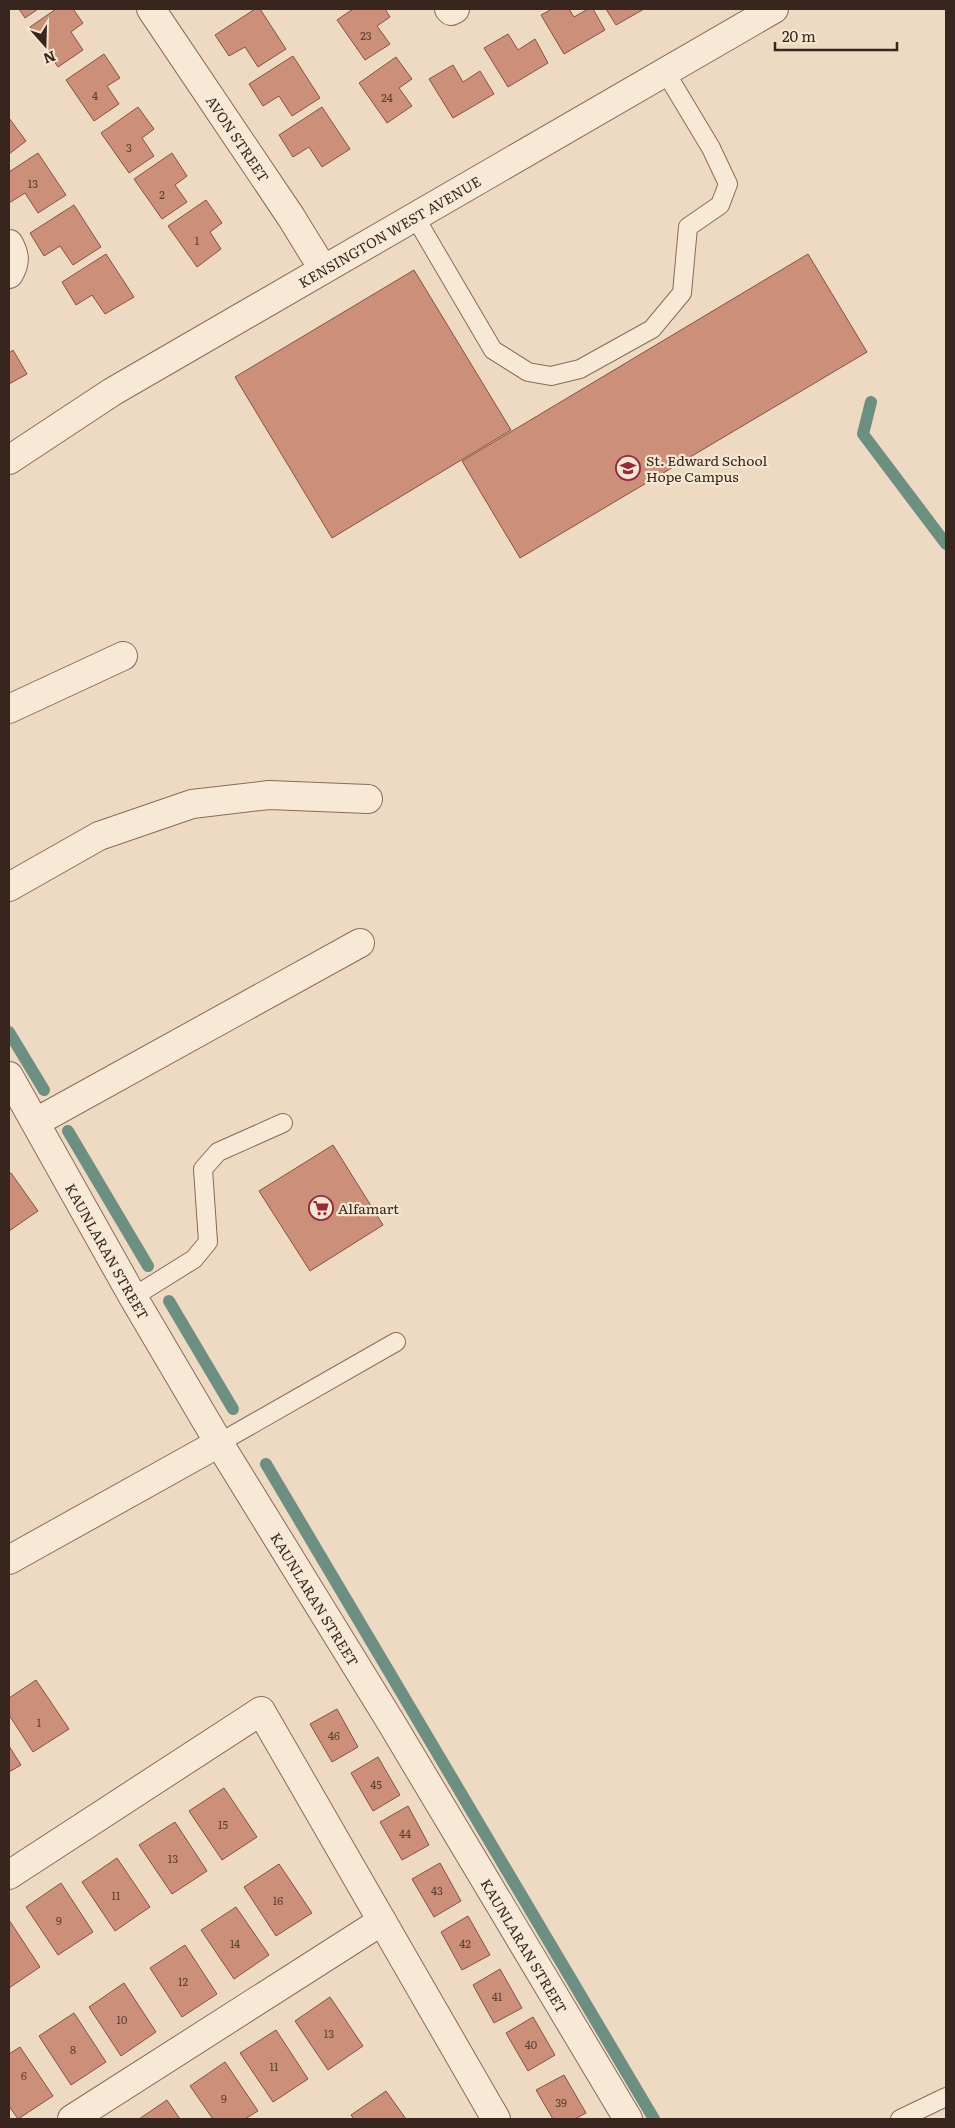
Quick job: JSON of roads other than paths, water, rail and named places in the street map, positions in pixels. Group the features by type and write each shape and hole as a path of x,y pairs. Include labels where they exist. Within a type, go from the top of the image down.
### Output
{"street":[{"name":"AVON STREET","path":"151,9 324,269"},
{"name":"KENSINGTON WEST AVENUE","path":"9,460 112,392 774,9"},
{"path":"9,244 14,255 14,266 9,274"},
{"path":"9,709 123,656"},
{"path":"9,887 99,836 192,804 269,795 368,799"},
{"path":"36,1122 360,943"},
{"name":"KAUNLARAN STREET","path":"9,1076 133,1297 219,1443 392,1724 628,2119"},
{"path":"9,1560 219,1443"},
{"path":"9,1875 260,1711 496,2119"},
{"path":"72,2119 382,1921"}],"lane":[{"path":"415,217 493,350 528,372 551,376 580,369 652,329 682,293 688,227 720,205 728,184 711,148 666,73"},
{"path":"133,1297 194,1259 208,1242 203,1169 218,1152 282,1123"},
{"path":"219,1443 396,1342"},
{"path":"900,2119 946,2096"}],"waterway":[{"path":"871,402 863,434 946,544"},
{"path":"9,1032 44,1090"},
{"path":"68,1131 148,1266"},
{"path":"169,1301 233,1409"},
{"path":"266,1464 654,2119"}],"place":[{"name":"St. Edward School Hope Campus","path":"628,468"},
{"name":"Alfamart","path":"321,1208"}]}
